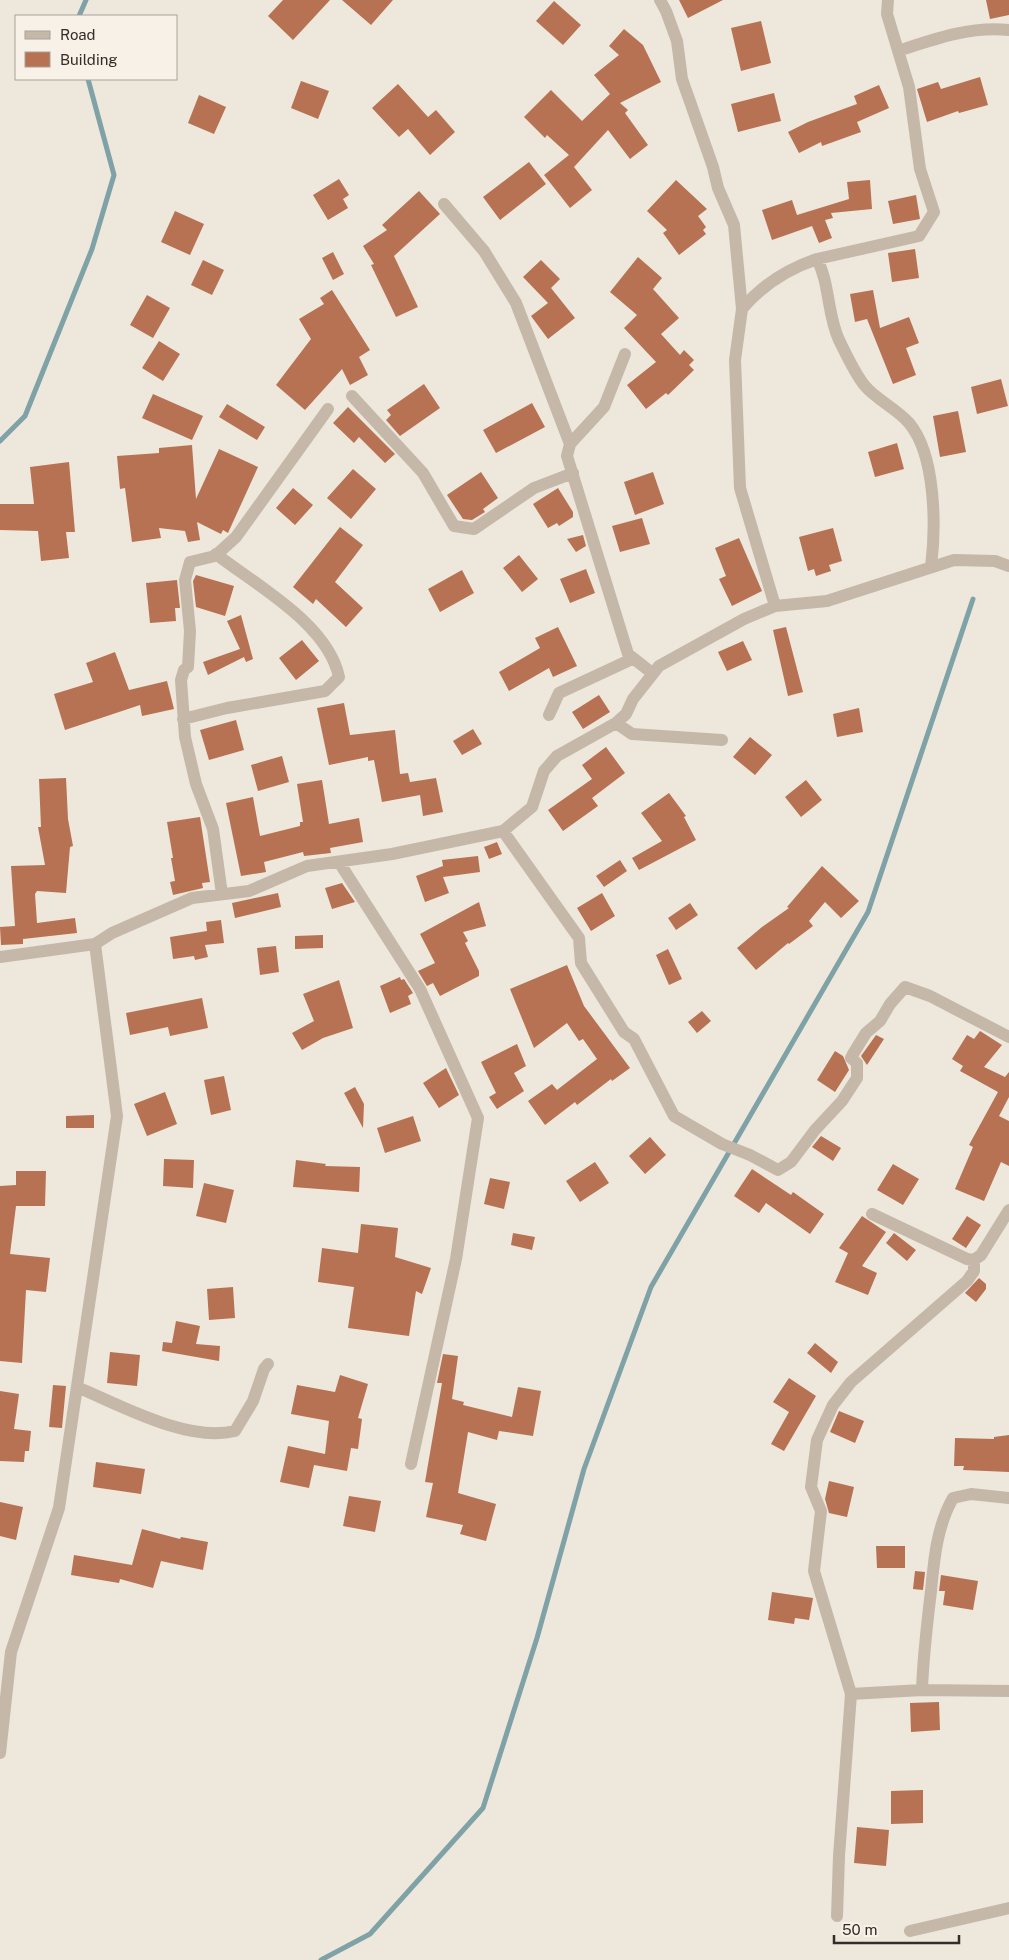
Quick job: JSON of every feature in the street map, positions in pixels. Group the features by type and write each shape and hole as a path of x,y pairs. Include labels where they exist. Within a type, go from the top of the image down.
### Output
{"street":[{"path":"660,0 677,41 682,79 713,167 718,188 734,226 742,309 735,360 740,488 775,606"},
{"path":"742,309 780,274 817,259 919,236 934,212 920,169 909,87 887,14 888,0"},
{"path":"898,51 952,33 996,29 1009,30"},
{"path":"444,204 484,250 516,303 570,444"},
{"path":"817,259 823,271 833,321 842,346 865,386 909,422 922,442 931,488 934,545 931,567"},
{"path":"625,354 604,407 570,444 567,456 628,654 652,673"},
{"path":"352,396 423,473 454,526 474,529 534,488 573,473"},
{"path":"222,894 213,829 196,784 185,737 181,680 184,670 188,667 190,631 185,580 190,562 216,554 236,537 328,409"},
{"path":"184,719 227,708 325,691 339,678 336,663 324,644 285,604 216,554"},
{"path":"0,957 95,944 112,933 192,898 248,891 307,866 392,854 503,830 532,807 544,771 557,756 616,723 626,714 633,699 659,666 744,619 775,606 827,601 954,560 995,561 1009,566"},
{"path":"549,715 553,702 559,693 632,659"},
{"path":"616,723 632,734 722,740"},
{"path":"503,830 579,938 581,963 624,1032 634,1039 674,1116 722,1144 750,1155 778,1170 791,1162 815,1130 842,1101 857,1078 857,1063 851,1058 853,1054 866,1033 880,1021 890,1004 905,987 930,996 1009,1037"},
{"path":"339,862 420,989 478,1118 456,1259 411,1464"},
{"path":"0,1753 11,1652 59,1508 117,1116 95,944"},
{"path":"872,1214 967,1259 974,1260 981,1256 1009,1210"},
{"path":"837,1916 839,1856 851,1694 814,1571 821,1511 811,1487 817,1440 833,1405 851,1382 967,1281 974,1271 974,1260"},
{"path":"77,1387 162,1424 220,1435 235,1431 253,1401 268,1364"},
{"path":"922,1690 926,1622 933,1568 947,1508 953,1498 971,1494 1009,1498"},
{"path":"851,1694 922,1690 1009,1691"},
{"path":"910,1931 1009,1908"}],"building":[{"path":"283,0 330,0 293,40 268,16"},
{"path":"342,0 393,0 371,25"},
{"path":"679,0 723,0 688,18"},
{"path":"986,0 1009,0 1009,15 990,19"},
{"path":"554,1 581,25 563,45 536,21"},
{"path":"761,21 771,63 741,71 731,28"},
{"path":"624,29 643,45 661,82 620,103 628,110 625,113 648,145 630,159 608,130 574,167 592,190 570,208 544,175 569,155 547,135 545,138 524,117 551,90 582,121 610,94 594,75 619,55 609,46"},
{"path":"980,77 988,105 959,113 958,111 927,122 917,89 938,82 941,89"},
{"path":"301,81 329,91 318,119 291,108"},
{"path":"398,84 428,117 436,110 455,132 430,155 408,129 399,137 372,108"},
{"path":"879,85 889,108 857,122 861,132 822,146 821,142 799,153 788,132 808,122 857,104 854,96"},
{"path":"774,93 781,121 738,132 731,104"},
{"path":"199,95 226,107 214,134 188,123"},
{"path":"529,162 546,184 500,220 483,197"},
{"path":"339,179 349,195 343,199 348,208 328,220 313,195"},
{"path":"676,180 707,209 698,216 706,227 703,230 706,234 679,255 663,233 667,230 647,211"},
{"path":"870,180 872,209 831,213 833,218 825,220 832,238 819,243 812,226 772,240 762,210 792,200 797,215 849,199 847,182"},
{"path":"419,191 440,214 394,256 418,307 396,317 371,265 374,264 363,246 387,230 382,225"},
{"path":"916,195 920,219 893,224 888,201"},
{"path":"175,211 204,224 190,255 161,242"},
{"path":"915,249 919,278 892,282 888,253"},
{"path":"333,252 344,274 333,280 322,258"},
{"path":"638,257 662,278 653,289 679,318 661,334 680,355 684,350 694,360 689,365 694,370 668,395 666,393 646,409 627,385 656,362 624,328 637,315 610,292"},
{"path":"203,260 224,270 212,295 191,285"},
{"path":"541,260 560,279 551,288 575,318 548,339 531,316 548,303 523,277"},
{"path":"332,290 370,350 359,357 368,375 350,385 342,369 305,410 276,385 311,339 299,319 324,304 320,298"},
{"path":"873,290 880,328 909,317 919,343 906,348 916,375 893,384 867,319 855,322 850,294"},
{"path":"147,295 170,308 153,338 130,325"},
{"path":"159,341 180,354 163,381 142,368"},
{"path":"1001,379 1008,406 977,414 971,387"},
{"path":"424,384 440,408 400,436 386,420 391,415 387,410"},
{"path":"153,394 203,416 192,440 142,418"},
{"path":"532,403 545,427 496,453 483,430"},
{"path":"227,404 265,427 257,440 219,417"},
{"path":"348,407 395,454 385,463 359,437 354,443 333,423"},
{"path":"958,411 966,452 940,457 933,416"},
{"path":"897,443 904,469 875,477 868,452"},
{"path":"192,445 196,499 219,449 258,467 228,533 223,530 221,534 197,522 200,540 188,542 185,531 159,528 161,538 132,542 125,488 120,489 117,456 159,453 159,448"},
{"path":"69,462 75,532 66,532 69,558 41,561 38,531 0,530 0,504 34,504 30,467"},
{"path":"353,469 376,489 351,519 327,498"},
{"path":"481,472 498,498 483,509 485,512 472,520 463,519 447,495"},
{"path":"653,472 664,504 635,515 624,482"},
{"path":"293,488 313,505 295,525 276,508"},
{"path":"558,488 573,512 573,517 559,526 557,523 548,528 533,504"},
{"path":"642,518 650,544 620,552 612,526"},
{"path":"340,527 363,545 335,582 363,608 346,627 316,599 313,604 293,587"},
{"path":"833,528 842,561 829,565 831,571 816,576 814,569 808,571 799,537"},
{"path":"583,535 586,546 576,552 567,539"},
{"path":"739,538 762,591 732,606 719,579 726,576 715,548"},
{"path":"519,555 538,579 522,592 503,568"},
{"path":"586,569 595,593 570,603 560,579"},
{"path":"462,570 474,593 440,612 428,589"},
{"path":"196,575 234,586 225,616 196,607 193,581"},
{"path":"177,580 180,608 175,608 176,621 150,623 146,583"},
{"path":"241,615 253,659 246,662 244,657 208,675 203,662 240,649 227,621"},
{"path":"558,627 577,666 553,677 549,668 509,691 499,672 540,648 535,638"},
{"path":"786,627 803,692 788,696 773,630"},
{"path":"302,640 319,661 296,680 279,658"},
{"path":"743,641 752,660 727,671 718,652"},
{"path":"115,652 129,690 167,681 174,709 142,716 140,705 65,730 54,694 93,682 86,663"},
{"path":"599,695 610,712 583,729 572,712"},
{"path":"344,703 350,735 395,730 400,774 408,773 410,782 436,778 443,812 423,816 420,795 382,802 374,760 368,761 368,757 329,765 317,708"},
{"path":"859,708 863,732 837,737 833,714"},
{"path":"236,720 244,750 209,760 200,730"},
{"path":"473,729 482,744 462,755 453,741"},
{"path":"750,737 772,755 755,775 733,757"},
{"path":"606,747 625,773 592,798 598,806 563,831 548,810 592,779 582,765"},
{"path":"282,756 289,782 258,791 251,765"},
{"path":"66,778 68,819 73,846 70,847 66,893 37,891 35,894 37,923 75,918 77,933 23,939 23,944 1,945 0,927 15,926 11,866 45,865 38,827 41,827 39,779"},
{"path":"322,780 329,824 359,818 363,842 330,848 331,853 304,856 303,852 264,862 266,872 241,876 226,803 253,797 260,836 300,826 300,822 303,822 297,784"},
{"path":"806,780 822,800 801,817 785,797"},
{"path":"669,793 686,816 684,817 696,840 639,870 632,858 662,841 641,813"},
{"path":"200,817 210,882 202,883 203,888 173,895 170,882 175,881 167,822"},
{"path":"497,842 502,854 489,859 484,847"},
{"path":"478,856 480,872 443,877 449,893 425,902 416,876 443,866 442,860"},
{"path":"620,860 627,871 604,887 596,876"},
{"path":"822,866 859,901 841,918 825,902 809,921 813,926 788,943 756,970 737,948 789,908 787,907"},
{"path":"342,883 355,902 332,909 325,888"},
{"path":"278,893 281,907 235,918 232,903"},
{"path":"602,893 615,916 591,931 577,908"},
{"path":"479,902 486,926 463,932 468,941 465,943 479,971 479,976 440,996 433,983 427,986 418,971 435,963 420,934"},
{"path":"690,903 698,915 676,930 668,918"},
{"path":"221,920 224,943 205,945 208,957 195,960 194,956 173,959 170,937 207,931 206,922"},
{"path":"323,935 323,948 295,949 295,936"},
{"path":"276,946 279,972 260,975 257,948"},
{"path":"668,949 682,979 669,985 656,955"},
{"path":"567,965 584,1006 630,1068 612,1081 611,1079 577,1105 575,1102 545,1125 528,1101 552,1084 557,1090 597,1059 583,1039 579,1041 567,1023 534,1048 510,989"},
{"path":"400,977 401,980 404,979 413,993 408,996 411,1004 390,1013 380,986"},
{"path":"339,980 353,1028 323,1038 302,1050 292,1033 314,1021 303,994"},
{"path":"202,998 208,1028 170,1036 168,1027 130,1035 126,1013"},
{"path":"702,1011 711,1021 697,1033 688,1022"},
{"path":"980,1031 1002,1045 984,1067 1005,1077 1009,1072 1009,1097 999,1116 1009,1121 1009,1166 1001,1162 984,1201 955,1189 973,1147 969,1145 998,1092 960,1071 963,1066 952,1059 967,1035 974,1039"},
{"path":"876,1035 884,1039 867,1065 861,1056"},
{"path":"517,1044 526,1066 514,1073 524,1091 497,1109 489,1097 496,1093 481,1062"},
{"path":"835,1051 843,1056 849,1070 835,1092 817,1080"},
{"path":"446,1068 459,1095 439,1108 423,1083"},
{"path":"224,1076 231,1110 211,1115 204,1080"},
{"path":"355,1087 364,1104 363,1128 344,1093"},
{"path":"165,1092 177,1124 147,1136 134,1104"},
{"path":"94,1115 94,1128 66,1128 66,1116"},
{"path":"413,1116 421,1141 385,1153 377,1128"},
{"path":"821,1136 841,1148 833,1161 812,1147"},
{"path":"650,1137 666,1155 645,1174 629,1156"},
{"path":"164,1159 194,1160 193,1188 163,1186"},
{"path":"296,1160 326,1164 325,1166 360,1167 359,1192 293,1187"},
{"path":"595,1162 609,1183 580,1202 566,1181"},
{"path":"893,1164 919,1179 903,1205 877,1190"},
{"path":"752,1169 791,1195 793,1192 824,1214 810,1234 766,1203 759,1213 734,1196"},
{"path":"16,1171 46,1171 45,1206 16,1206 10,1254 50,1258 46,1292 26,1290 22,1363 0,1361 0,1186 16,1185"},
{"path":"490,1178 510,1182 504,1209 484,1204"},
{"path":"204,1183 234,1190 226,1223 196,1216"},
{"path":"862,1216 886,1232 862,1266 877,1273 868,1295 835,1282 848,1253 839,1248"},
{"path":"967,1216 981,1225 966,1248 952,1239"},
{"path":"361,1224 398,1228 395,1257 431,1268 422,1294 416,1291 409,1336 348,1328 354,1287 318,1282 322,1248 358,1253"},
{"path":"513,1233 535,1237 532,1250 511,1245"},
{"path":"894,1233 916,1250 907,1261 886,1243"},
{"path":"979,1278 986,1284 986,1289 976,1302 965,1293"},
{"path":"233,1287 235,1318 209,1320 207,1289"},
{"path":"176,1321 200,1326 196,1344 220,1346 219,1361 162,1351 163,1342 172,1343"},
{"path":"815,1343 838,1362 831,1373 807,1353"},
{"path":"110,1352 140,1355 137,1386 107,1383"},
{"path":"443,1354 458,1356 452,1399 464,1402 463,1405 512,1417 518,1387 541,1391 533,1436 499,1431 497,1440 468,1432 458,1493 496,1504 486,1541 460,1534 463,1525 426,1517 433,1483 425,1482 442,1383 437,1383"},
{"path":"340,1375 368,1384 358,1418 362,1419 358,1449 351,1448 347,1471 314,1465 309,1488 280,1482 288,1446 325,1454 329,1421 291,1414 297,1385 335,1392"},
{"path":"789,1378 816,1396 784,1451 771,1444 789,1412 773,1402"},
{"path":"53,1385 66,1386 62,1428 49,1427"},
{"path":"0,1391 19,1394 14,1429 31,1431 29,1451 25,1451 24,1462 0,1461"},
{"path":"839,1411 864,1421 855,1443 830,1432"},
{"path":"1009,1435 1009,1472 963,1470 964,1466 954,1466 955,1438 994,1439 994,1437"},
{"path":"96,1462 145,1469 141,1494 93,1487"},
{"path":"829,1481 854,1487 847,1517 829,1513 825,1499"},
{"path":"349,1496 381,1501 375,1532 343,1526"},
{"path":"0,1502 23,1507 16,1540 0,1536"},
{"path":"142,1529 180,1539 181,1537 208,1542 203,1570 161,1561 153,1588 120,1579 119,1583 71,1575 74,1555 132,1565"},
{"path":"876,1546 905,1546 905,1568 877,1568"},
{"path":"915,1571 925,1572 923,1590 913,1589"},
{"path":"941,1575 978,1581 973,1610 943,1605 945,1591 939,1591"},
{"path":"772,1592 813,1598 809,1620 795,1618 794,1624 768,1620"},
{"path":"939,1702 940,1730 911,1732 910,1703"},
{"path":"923,1790 923,1823 891,1824 891,1791"},
{"path":"857,1827 889,1830 886,1866 854,1863"}],"waterway":[{"path":"79,15 86,0"},
{"path":"0,441 25,416 92,249 114,175 88,80"},
{"path":"321,1960 370,1934 483,1808 537,1638 584,1469 651,1287 868,912 973,599"}]}
